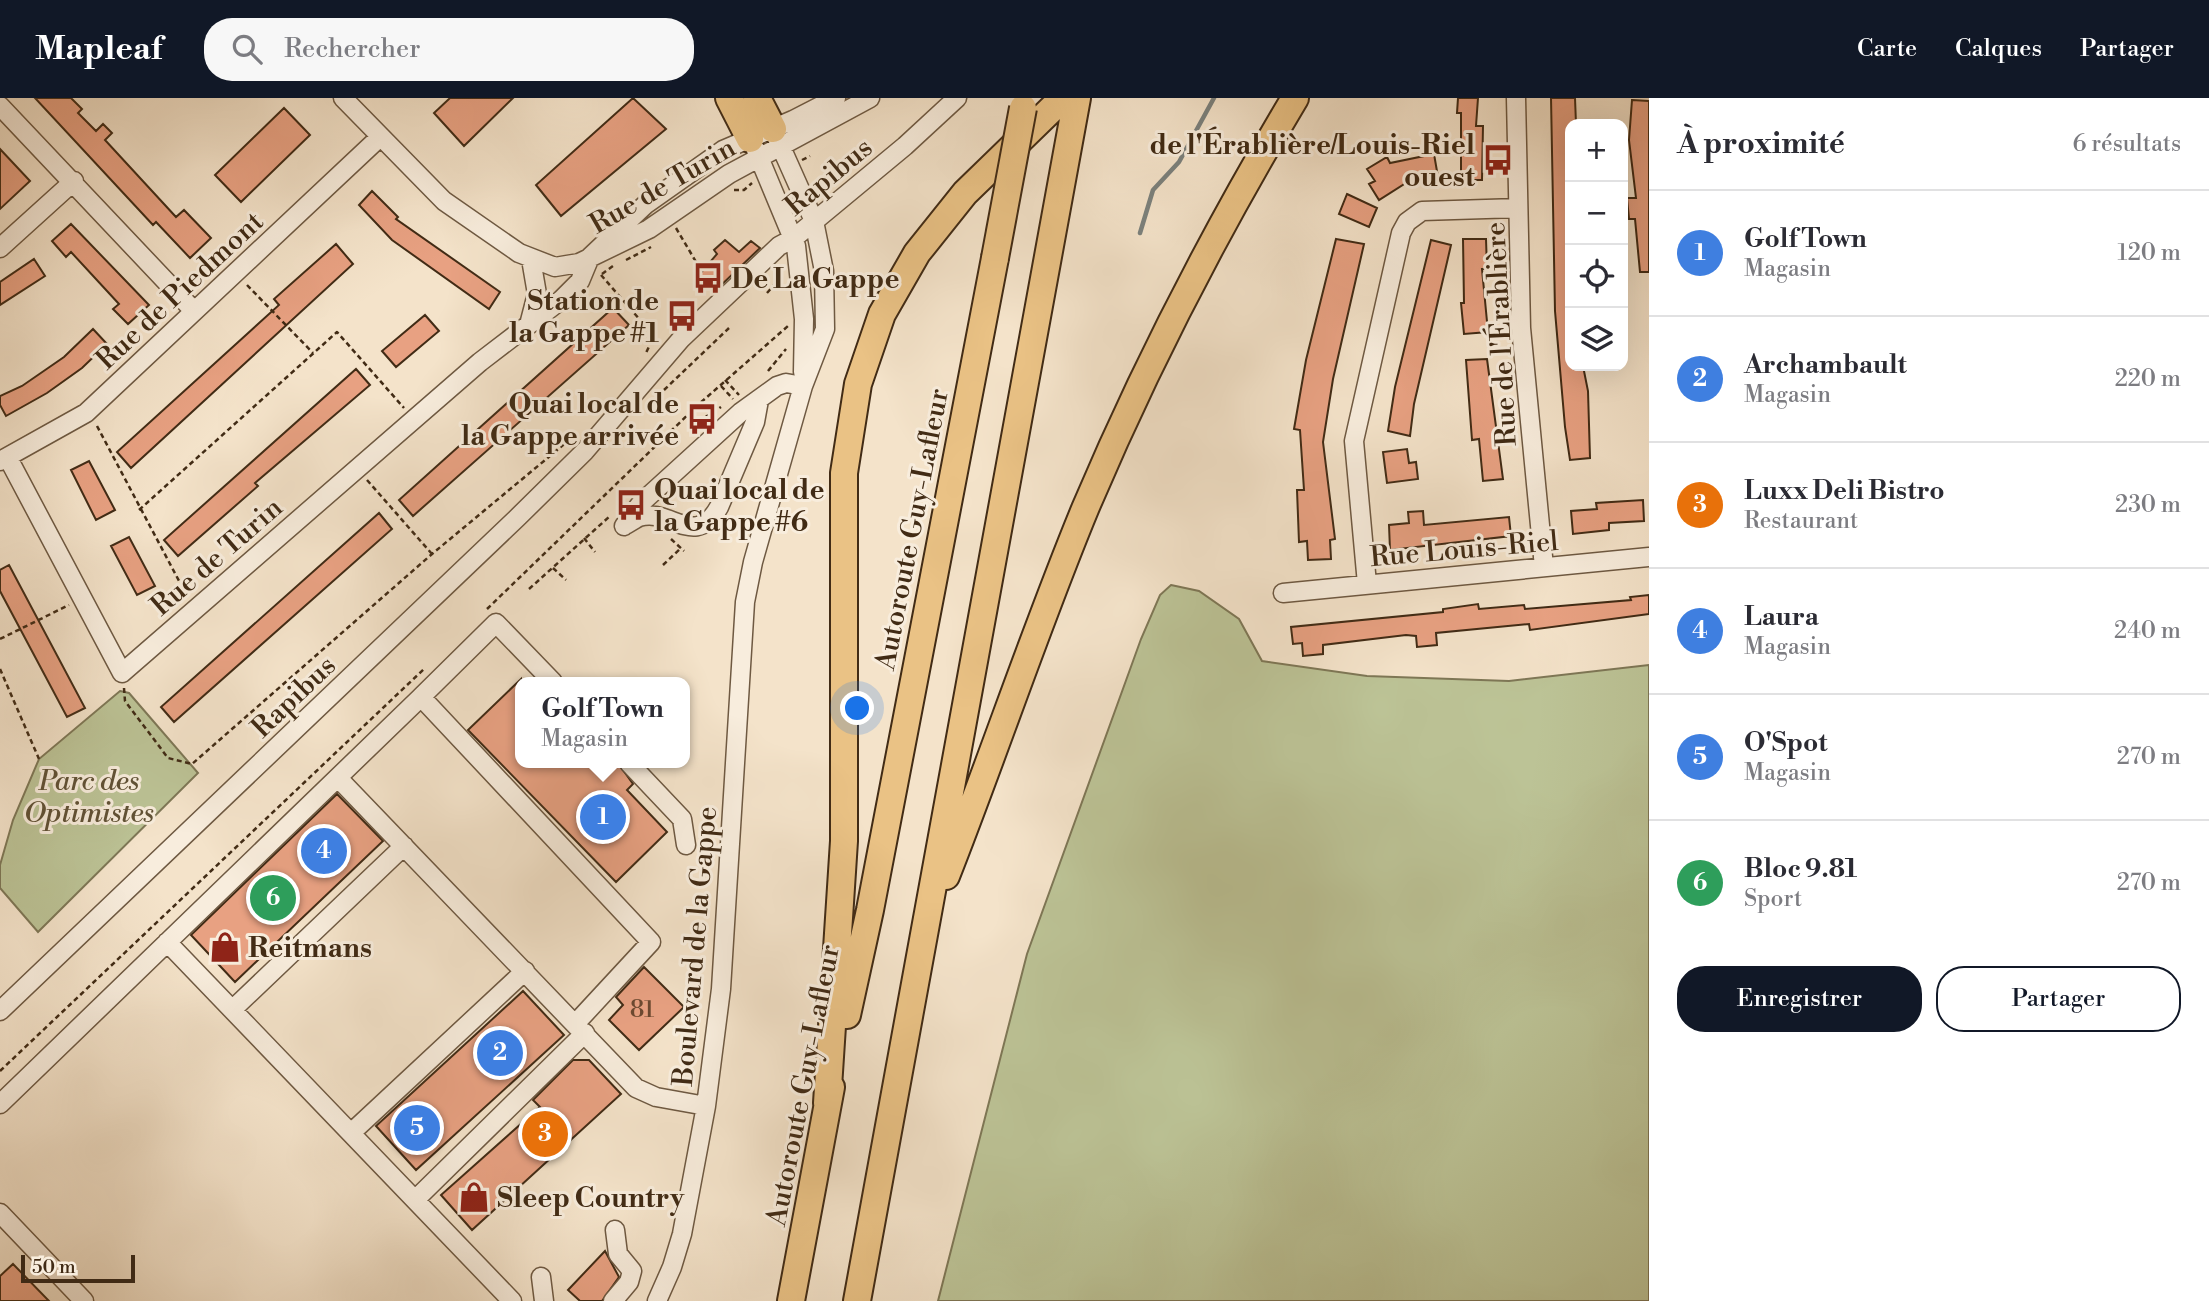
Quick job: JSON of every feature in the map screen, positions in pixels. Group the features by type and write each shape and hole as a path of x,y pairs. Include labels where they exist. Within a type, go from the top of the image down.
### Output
{"highway":[{"path":"729,98 766,143"},
{"path":"757,98 766,143"},
{"name":"Autoroute Guy-Lafleur","path":"791,1301 827,1102 870,910 1025,98"},
{"path":"827,1102 844,841 844,473 858,384 886,307 924,242 965,193 1063,98"},
{"path":"857,1301 1077,98"},
{"path":"928,923 990,766 1045,611 1116,436 1183,299 1292,103"}],"street":[{"path":"343,98 444,201 531,259 560,267 590,257"},
{"path":"766,143 836,98"},
{"path":"766,143 870,98"},
{"name":"Rapibus","path":"0,1011 537,499 617,415 681,339 779,246 794,238 905,146 957,98"},
{"name":"Rue de l'Érablière","path":"1516,98 1521,328 1544,567"},
{"path":"0,106 74,181 194,311"},
{"name":"Rue de Piedmont","path":"4,459 89,411 380,137"},
{"name":"Boulevard de la Gappe","path":"657,1301 669,1275 682,1234 706,1106 723,969 745,602 753,562 803,386 825,329 824,271 814,220 766,143"},
{"name":"Boulevard de la Gappe","path":"766,143 794,238 804,319 803,386"},
{"name":"Rue de Turin","path":"122,673 357,468 530,321 543,314 580,281 590,257 656,197 723,150 766,143"},
{"path":"0,248 74,181"},
{"path":"1367,584 1354,441 1401,233 1407,222 1422,211 1518,208"},
{"path":"530,321 537,294 531,259"},
{"path":"753,395 754,422 719,507 711,518 691,527 646,516 624,526 641,503 741,412 753,395 781,384 803,386"},
{"path":"4,459 122,673"},
{"name":"Rue Louis-Riel","path":"1283,593 1649,557"},
{"path":"0,1104 496,622 548,677"},
{"path":"415,1200 581,1028 651,942 421,697"},
{"path":"634,768 682,819 686,845"},
{"path":"338,778 641,1091 656,1097 706,1106"},
{"path":"233,1009 404,846"},
{"path":"167,942 508,1300"},
{"path":"351,1133 526,971"},
{"path":"0,1213 83,1301"},
{"path":"613,1301 629,1282 632,1271 618,1254 615,1230"},
{"path":"541,1277 544,1301"}],"path":[{"path":"676,228 702,272"},
{"path":"766,293 787,272"},
{"path":"234,273 313,353"},
{"path":"601,275 654,336 643,358"},
{"path":"483,615 537,559 725,380 782,329 792,326"},
{"path":"664,390 729,328"},
{"path":"139,510 337,332 414,420"},
{"path":"760,379 791,343"},
{"path":"725,380 739,395"},
{"path":"720,385 733,399"},
{"path":"698,422 739,395 753,395"},
{"path":"89,411 139,510 194,609"},
{"path":"122,673 125,701 168,758 192,764 432,554 583,429"},
{"path":"357,468 432,554"},
{"path":"583,538 595,552"},
{"path":"663,565 681,548"},
{"path":"552,567 566,580"},
{"path":"0,639 82,598"},
{"path":"0,669 39,759"},
{"path":"0,1071 424,669"}],"green space":[{"path":"1171,585 1199,591 1239,619 1262,661 1367,676 1509,681 1649,665 1649,1301 938,1301 1027,954 1141,639 1160,595"},
{"name":"Parc des Optimistes","path":"120,691 129,693 198,773 38,932 0,888 0,865 13,820 39,759"}],"building":[{"path":"35,98 71,98 82,109 78,113 96,131 103,124 112,133 105,140 176,217 184,210 211,238 190,258 156,222 153,225"},
{"path":"450,98 513,98 464,146 434,113"},
{"path":"633,98 666,129 561,216 536,185"},
{"path":"1458,98 1478,98 1476,126 1483,126 1482,180 1461,180 1461,113 1457,113"},
{"path":"1551,98 1575,98 1576,119 1565,119 1565,371 1584,371 1588,391 1590,458 1570,460 1555,311"},
{"path":"1632,100 1649,101 1649,272 1640,272 1635,219 1629,219 1628,198 1636,198 1629,140"},
{"path":"284,108 310,135 241,202 215,175"},
{"path":"0,149 30,181 0,209"},
{"path":"1434,154 1438,177 1406,183 1379,200 1369,184 1375,181 1367,169 1387,157 1390,163"},
{"path":"372,191 398,217 396,219 500,292 489,309 392,240 359,205"},
{"path":"1347,194 1377,208 1369,227 1339,214"},
{"path":"71,224 149,305 128,324 113,309 119,304 71,252 66,257 52,241"},
{"path":"1336,239 1364,244 1333,379 1323,442 1335,539 1330,540 1331,559 1308,560 1307,541 1299,542 1297,490 1304,490 1300,430 1294,429 1306,360"},
{"path":"1463,239 1486,239 1487,269 1482,269 1488,332 1464,334 1461,303 1464,303"},
{"path":"725,240 739,252 751,241 760,248 715,291 698,276 717,254 714,250"},
{"path":"1431,240 1451,245 1414,404 1410,436 1388,431 1395,387"},
{"path":"336,244 353,264 131,468 117,452 279,305 274,299"},
{"path":"34,259 45,276 0,305 0,282"},
{"path":"613,308 629,325 413,516 399,500"},
{"path":"425,315 439,331 396,367 382,351"},
{"path":"93,329 107,344 82,368 47,393 6,416 0,405 0,396 22,386 64,357"},
{"path":"1487,359 1503,479 1483,481 1479,439 1472,440 1466,360"},
{"path":"356,369 370,385 255,483 258,486 178,556 164,540"},
{"path":"1407,449 1409,463 1416,462 1418,479 1387,483 1383,452"},
{"path":"89,461 115,510 96,520 71,470"},
{"path":"1643,500 1644,521 1609,523 1609,530 1573,534 1571,511 1597,509 1596,503"},
{"path":"1423,511 1424,525 1509,517 1511,536 1390,550 1389,525 1409,523 1408,512"},
{"path":"379,513 392,529 174,722 161,707"},
{"path":"129,537 155,586 137,595 111,546"},
{"path":"9,565 85,708 67,717 0,591 0,570"},
{"path":"1649,595 1649,614 1530,630 1529,624 1436,633 1437,645 1417,647 1416,636 1406,635 1323,645 1323,654 1303,656 1302,643 1293,644 1291,627 1443,612 1443,609 1478,604 1479,609 1524,605 1525,609 1631,600 1630,597"},
{"path":"515,685 515,768 622,768 633,784 627,790 667,832 616,882 468,730"},
{"path":"337,794 383,841 235,982 191,935"},
{"path":"644,967 684,1007 639,1050 609,1020 623,1005 616,997"},
{"path":"523,991 564,1035 416,1170 376,1126"},
{"path":"573,1060 589,1060 621,1094 472,1230 441,1195 540,1107 533,1100"},
{"path":"605,1251 619,1277 602,1301 580,1301 568,1290"},
{"path":"13,1264 49,1301 0,1301 0,1276"}],"waterway":[{"path":"1140,233 1153,190 1179,162 1214,98"}],"place":[{"name":"de l'Érablière/Louis-Riel ouest","path":"1498,160"},
{"name":"De La Gappe","path":"708,278"},
{"name":"Station de la Gappe #1","path":"682,316"},
{"name":"Quai local de la Gappe arrivée","path":"702,419"},
{"name":"Quai local de la Gappe #6","path":"631,505"},
{"name":"Golf Town","path":"603,817"},
{"name":"Laura","path":"324,851"},
{"name":"Bloc 9.81","path":"273,898"},
{"name":"Reitmans","path":"225,947"},
{"name":"Archambault","path":"500,1053"},
{"name":"O'Spot","path":"417,1128"},
{"name":"Luxx Deli Bistro","path":"545,1134"},
{"name":"Sleep Country","path":"474,1197"}]}
